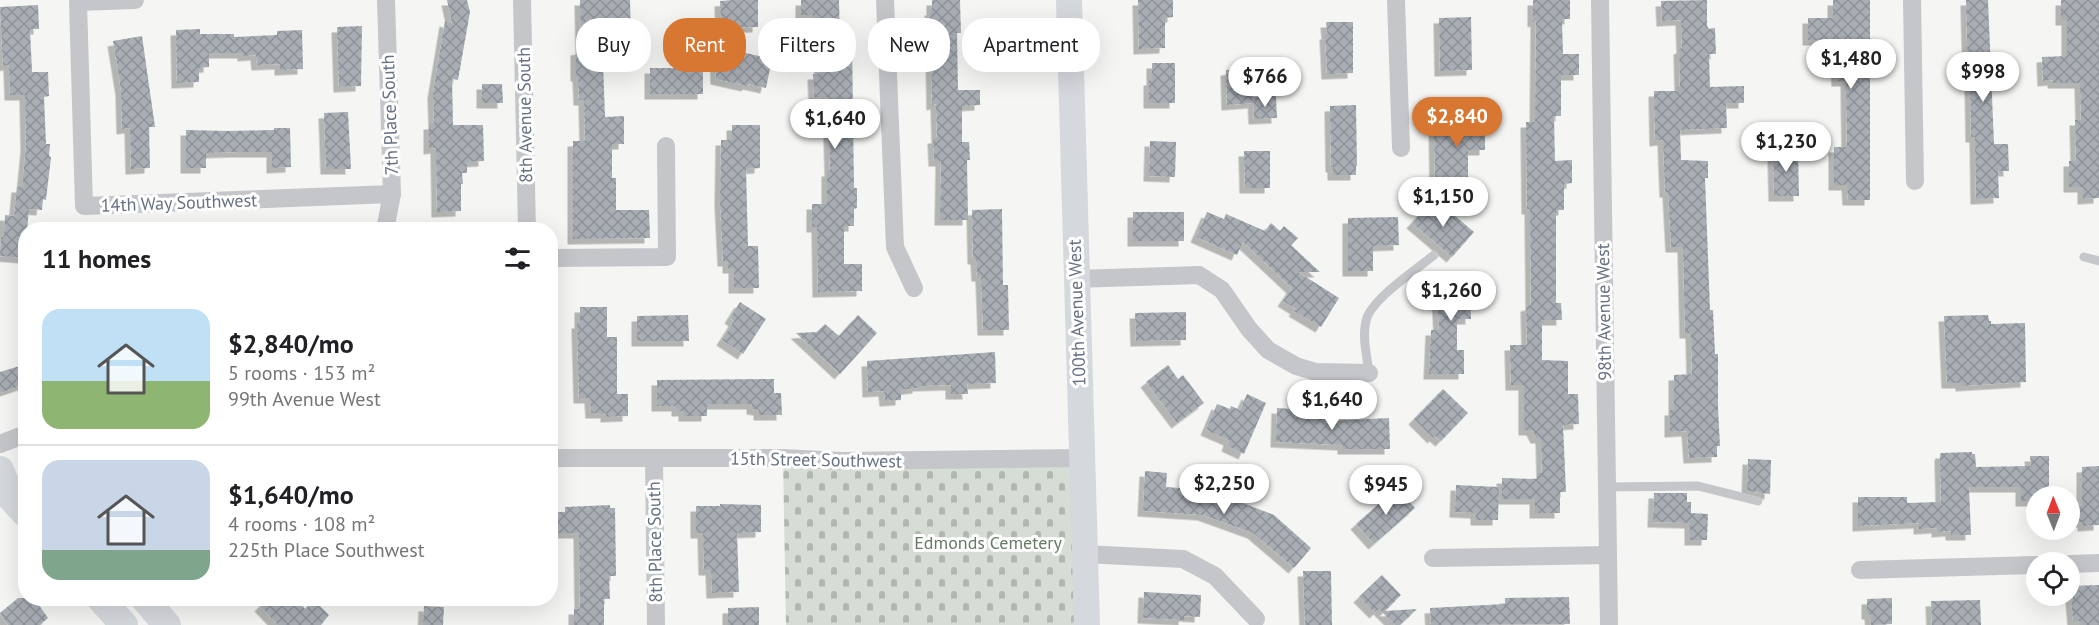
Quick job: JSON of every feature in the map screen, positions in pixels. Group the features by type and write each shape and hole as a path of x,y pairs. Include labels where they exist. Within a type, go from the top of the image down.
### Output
{"main road":[{"name":"100th Avenue West","path":"1069,0 1087,625"},
{"path":"0,454 12,499 18,505"},
{"path":"107,606 124,625"},
{"path":"151,606 166,625"}],"street":[{"name":"14th Way Southwest","path":"135,0 78,2 84,206 392,194"},
{"name":"7th Place South","path":"386,0 392,194 387,222"},
{"name":"8th Avenue South","path":"522,0 527,222"},
{"path":"885,0 895,247 914,288"},
{"path":"1396,0 1401,148"},
{"name":"98th Avenue West","path":"1600,0 1609,625"},
{"path":"1912,0 1915,182"},
{"path":"558,258 668,257 666,146"},
{"path":"1076,279 1199,275 1222,290 1249,329 1268,350 1296,366 1316,372 1369,373"},
{"path":"0,444 18,437"},
{"name":"15th Street Southwest","path":"558,458 783,458 843,462 1081,458"},
{"name":"8th Place South","path":"654,459 656,625"},
{"path":"1085,554 1183,559 1215,576 1256,619"},
{"path":"1434,558 1608,555"},
{"path":"2080,564 2099,563"},
{"path":"1860,570 2026,565"}],"lane":[{"path":"1369,373 1365,339 1366,319 1376,302 1434,255"},
{"path":"2084,257 2099,261"},
{"path":"1607,487 1698,486 1758,501"}],"green space":[{"name":"Edmonds Cemetery","path":"783,458 1081,458 1086,625 786,625"}],"building":[{"path":"447,0 467,0 470,12 458,80 452,79 453,125 483,125 484,161 467,162 467,173 462,173 461,211 437,212 436,148 429,149 429,124 434,124 433,93 445,21 452,23"},
{"path":"580,0 630,0 631,18 580,18"},
{"path":"758,0 758,27 746,27 746,18 721,18 720,1"},
{"path":"801,0 839,0 839,18 813,18 813,15 801,15"},
{"path":"932,0 960,0 961,33 957,33 958,90 980,90 980,105 962,106 962,142 969,142 970,160 967,160 968,220 940,220 941,161 934,161 933,138 937,138 936,104 932,105 931,72 950,72 950,18 930,18 930,10 932,10"},
{"path":"1138,0 1173,0 1173,17 1165,18 1165,48 1139,49"},
{"path":"1533,0 1570,0 1570,19 1562,21 1563,54 1579,54 1579,75 1561,75 1561,116 1554,116 1555,161 1572,160 1572,183 1564,184 1564,210 1556,210 1556,303 1561,303 1562,320 1542,320 1542,360 1568,361 1568,394 1578,394 1579,424 1563,425 1566,492 1560,492 1560,513 1535,513 1535,499 1502,499 1502,478 1537,479 1537,473 1542,473 1541,438 1536,438 1532,430 1524,430 1524,385 1511,385 1510,345 1527,345 1526,306 1531,305 1526,122 1535,122 1536,21 1533,22"},
{"path":"1707,0 1707,26 1709,29 1715,28 1716,54 1709,54 1710,87 1744,86 1744,103 1726,103 1727,128 1680,130 1681,160 1708,161 1708,178 1705,178 1710,310 1713,310 1715,354 1718,354 1720,446 1717,446 1717,457 1689,458 1687,431 1670,432 1670,410 1674,410 1674,375 1692,374 1691,333 1685,333 1683,247 1671,247 1668,192 1665,192 1663,140 1655,141 1654,91 1677,91 1677,87 1680,87 1681,20 1662,21 1661,1"},
{"path":"1833,0 1870,0 1870,200 1848,200 1847,185 1834,185 1834,147 1847,147 1846,81 1837,81 1835,40 1808,40 1808,18 1833,18"},
{"path":"1966,0 1988,0 1994,144 2008,144 2009,171 1998,171 1999,198 1976,199 1975,137 1971,137"},
{"path":"2061,0 2099,0 2099,198 2083,199 2083,187 2069,187 2069,161 2076,161 2075,120 2081,120 2080,83 2043,81 2042,57 2067,56 2067,20 2061,20"},
{"path":"38,5 39,29 30,29 32,72 48,72 49,96 44,97 46,144 50,144 49,156 51,157 46,200 43,199 42,210 29,209 28,222 18,222 18,257 0,256 5,215 14,216 17,187 22,187 26,146 25,95 10,95 9,65 3,66 0,7"},
{"path":"1471,17 1472,70 1440,71 1439,18"},
{"path":"1326,22 1353,22 1353,73 1327,74"},
{"path":"362,26 361,86 339,87 337,27"},
{"path":"200,29 200,34 234,34 234,37 277,35 277,31 302,30 303,69 280,70 280,64 257,65 256,55 209,53 209,67 199,68 199,82 177,83 176,30"},
{"path":"142,36 155,127 149,127 150,168 131,169 130,128 122,129 121,90 113,41"},
{"path":"746,53 758,56 758,72 769,72 766,88 716,79 716,72 746,72"},
{"path":"1152,63 1175,63 1175,103 1149,103"},
{"path":"651,68 663,68 663,72 703,72 703,94 650,94"},
{"path":"1252,68 1253,103 1227,105 1226,70"},
{"path":"576,72 603,72 605,117 624,116 624,144 612,144 612,178 616,178 616,210 649,210 650,238 573,239 573,141 585,141 584,100 579,100 578,76"},
{"path":"820,72 852,72 854,188 857,188 857,208 854,209 854,226 844,226 844,264 862,264 862,291 818,292 817,227 812,227 812,204 827,204 827,171 830,171 828,97 814,97 813,74 820,74"},
{"path":"482,84 502,84 503,103 482,103"},
{"path":"1276,96 1277,118 1254,119 1253,97"},
{"path":"1356,105 1356,175 1333,175 1330,106"},
{"path":"348,112 351,169 326,169 324,113"},
{"path":"1461,116 1485,116 1485,150 1468,150 1468,185 1435,186 1434,120 1461,120"},
{"path":"732,125 760,125 760,168 746,169 748,246 758,246 759,288 734,288 734,268 728,268 728,261 723,261 720,201 721,140 732,140"},
{"path":"274,128 290,128 291,167 272,168 272,152 236,152 206,153 206,168 186,168 186,130 274,130"},
{"path":"1150,141 1176,142 1175,177 1149,176"},
{"path":"1244,151 1270,151 1270,188 1245,188"},
{"path":"1773,151 1798,151 1799,196 1774,196"},
{"path":"1434,198 1474,232 1452,257 1412,223"},
{"path":"1002,209 1003,285 1008,285 1009,330 983,330 981,276 977,276 976,259 973,259 972,210"},
{"path":"1133,212 1184,212 1184,241 1133,241"},
{"path":"1207,212 1224,219 1226,214 1265,231 1271,223 1280,231 1284,226 1298,238 1291,245 1320,272 1298,272 1339,298 1321,327 1294,311 1296,309 1283,301 1292,288 1243,242 1237,255 1196,237"},
{"path":"1398,217 1399,245 1373,246 1373,271 1348,271 1348,218"},
{"path":"1476,274 1476,293 1470,293 1471,319 1457,319 1457,350 1464,350 1464,374 1429,374 1431,330 1439,330 1436,275"},
{"path":"740,302 766,319 743,354 722,340 734,321 730,318"},
{"path":"580,307 607,307 607,337 617,337 617,394 628,394 628,416 606,417 606,413 591,413 590,398 579,398 577,323 580,323"},
{"path":"1186,312 1186,340 1136,341 1135,313"},
{"path":"688,315 689,341 637,341 637,316"},
{"path":"858,315 877,333 840,374 796,333 817,332 825,324 839,336"},
{"path":"1988,315 1991,324 2025,323 2026,382 1961,386 1961,383 1947,383 1944,316"},
{"path":"995,352 996,383 967,384 968,394 951,394 951,385 918,386 918,388 901,390 901,400 885,401 884,391 868,392 867,361"},
{"path":"1168,365 1178,379 1183,375 1204,403 1177,423 1146,382"},
{"path":"18,366 18,387 0,393 0,372"},
{"path":"774,379 774,393 781,393 782,415 759,415 759,410 752,409 752,404 707,404 707,416 684,416 684,411 677,411 677,406 657,406 657,380"},
{"path":"1443,389 1468,413 1441,441 1435,436 1433,438 1414,419"},
{"path":"1247,394 1266,403 1244,454 1227,446 1229,440 1206,430 1217,404 1240,410"},
{"path":"1277,408 1312,410 1312,416 1328,417 1328,421 1389,418 1390,449 1343,449 1343,445 1276,442"},
{"path":"1972,452 1975,454 1976,467 2031,466 2030,456 2049,456 2049,486 2026,486 2026,501 2021,501 2021,487 1969,487 1971,535 1951,535 1951,531 1937,532 1937,528 1919,529 1919,523 1858,526 1858,497 1907,497 1907,503 1941,502 1941,453"},
{"path":"1748,459 1771,460 1770,494 1747,491"},
{"path":"2099,466 2099,525 2083,526 2083,522 2080,522 2082,467"},
{"path":"1145,471 1167,473 1166,487 1209,490 1274,515 1311,548 1294,568 1253,533 1203,515 1143,511"},
{"path":"1456,485 1499,487 1498,520 1476,520 1476,513 1455,512"},
{"path":"1397,488 1415,508 1374,544 1356,524"},
{"path":"1654,493 1687,493 1687,502 1691,502 1691,513 1708,514 1707,540 1690,540 1690,523 1653,522"},
{"path":"720,504 761,505 761,532 737,533 739,592 712,593 711,570 704,570 703,533 696,533 696,506 720,506"},
{"path":"610,505 610,508 615,508 616,576 609,576 610,599 604,599 604,625 574,625 574,609 580,609 579,533 558,533 558,512 565,512 565,507"},
{"path":"1303,571 1331,571 1332,625 1305,625"},
{"path":"1382,575 1401,595 1385,611 1417,609 1400,625 1395,625 1379,609 1375,613 1359,597"},
{"path":"2099,585 2099,625 2080,625 2080,621 2073,621 2072,606 2080,606 2080,586"},
{"path":"1144,592 1201,595 1200,617 1184,616 1184,620 1143,618"},
{"path":"1569,597 1570,624 1431,625 1430,608 1505,604 1505,598"},
{"path":"18,598 18,606 40,606 48,618 40,625 8,625 0,613"},
{"path":"1892,598 1892,624 1871,625 1870,614 1867,614 1867,599"},
{"path":"1980,600 1981,625 1932,625 1931,601"},
{"path":"260,606 303,606 305,609 308,606 320,606 329,615 321,625 278,625"},
{"path":"424,606 444,607 443,625 423,625"},
{"path":"759,607 759,625 728,625 728,608"}]}
